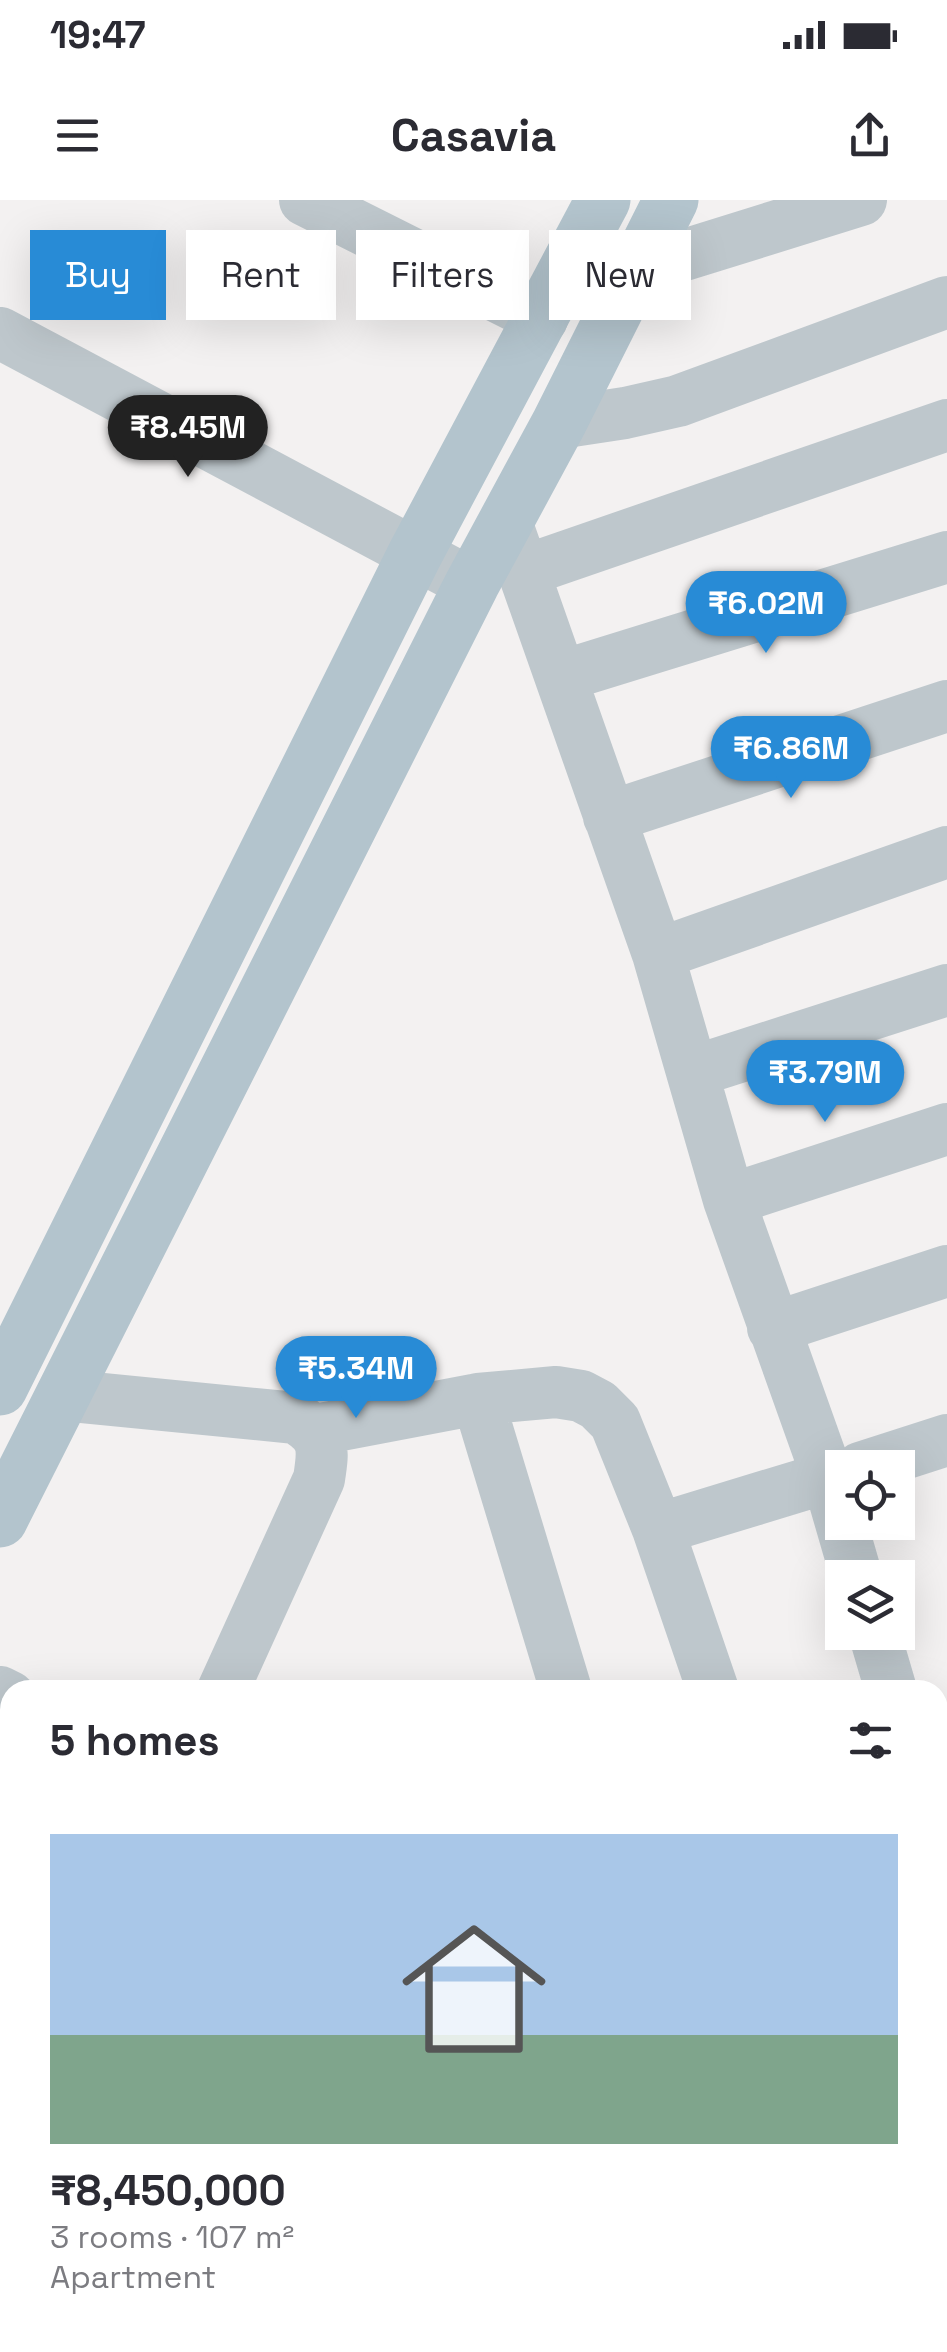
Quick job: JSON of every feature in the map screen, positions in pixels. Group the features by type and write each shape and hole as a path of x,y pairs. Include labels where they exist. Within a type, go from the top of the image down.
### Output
{"main road":[{"path":"0,1388 415,554 603,200"},
{"path":"656,230 671,200"},
{"path":"0,1520 500,559 559,423 611,320"}],"street":[{"path":"305,200 542,319"},
{"path":"691,253 861,200"},
{"path":"559,423 625,414 678,400 947,302"},
{"path":"0,334 415,554 500,559 947,425"},
{"path":"562,676 947,557"},
{"path":"500,559 562,676 658,954 729,1200 773,1328 832,1450"},
{"path":"609,817 947,706"},
{"path":"658,954 947,852"},
{"path":"692,1072 947,990"},
{"path":"729,1200 947,1129"},
{"path":"773,1328 947,1271"},
{"path":"315,1430 478,1399 556,1392 581,1396 598,1406 615,1422 658,1529 710,1680"},
{"path":"62,1395 296,1418 315,1430 324,1450 320,1478 228,1680"},
{"path":"478,1399 563,1680"},
{"path":"915,1450 947,1440"},
{"path":"658,1529 825,1478"},
{"path":"879,1650 887,1680"}]}
